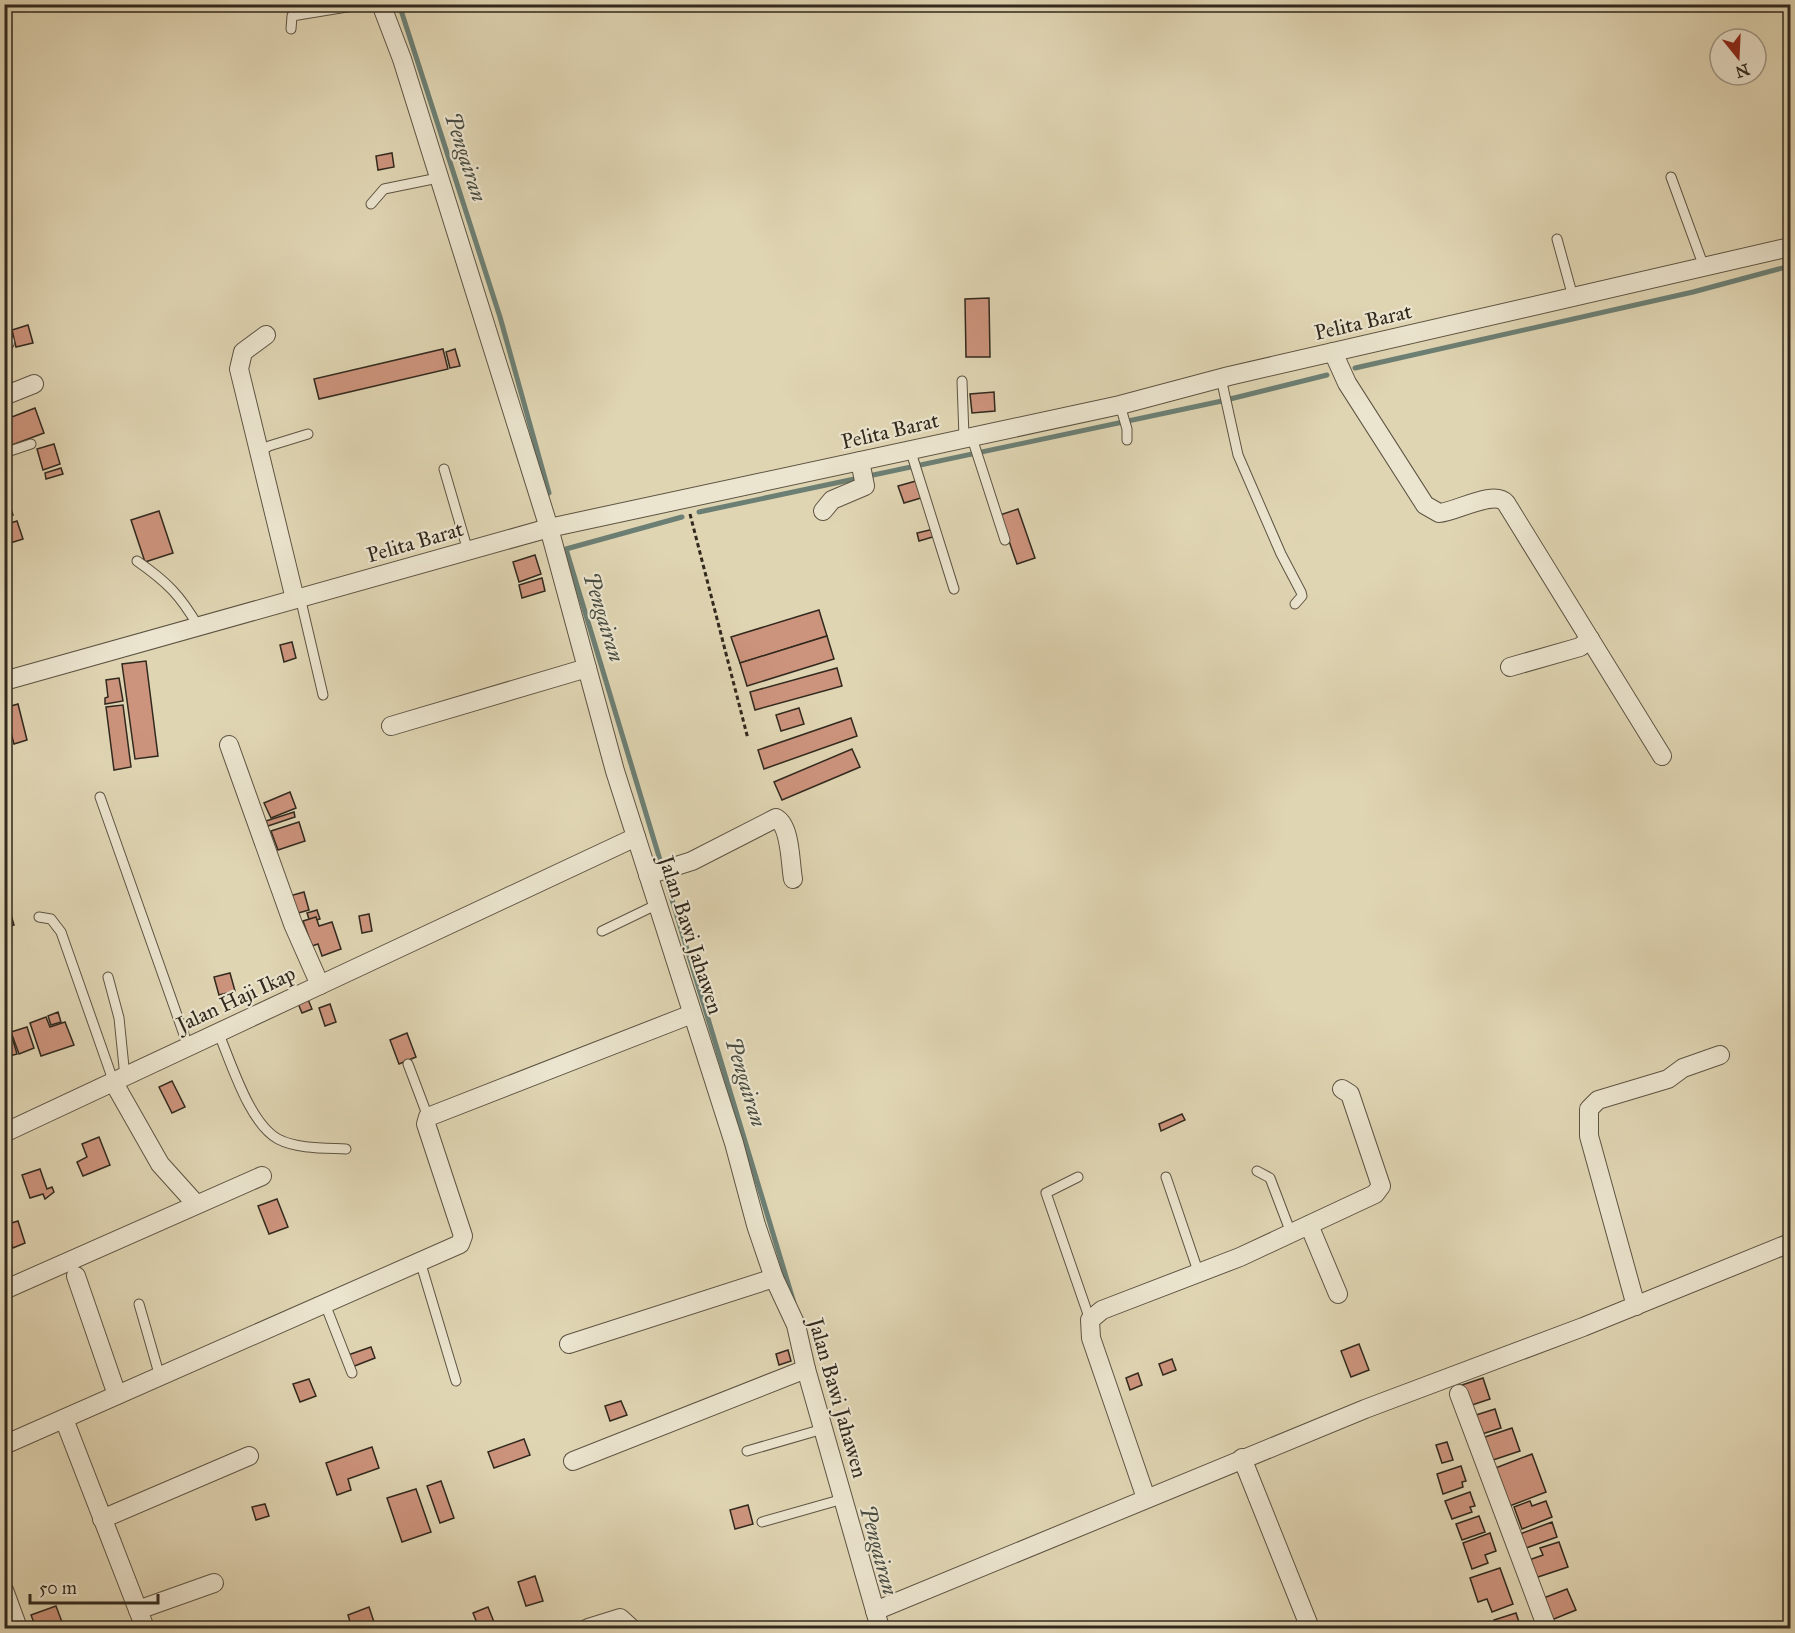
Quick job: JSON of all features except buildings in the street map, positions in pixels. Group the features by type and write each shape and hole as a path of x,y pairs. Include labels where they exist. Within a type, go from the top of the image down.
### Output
{"street":[{"name":"Jalan Bawi Jahawen","path":"381,4 402,59 549,528 636,837 774,1278 796,1325 806,1369 877,1620"},
{"name":"Pelita Barat","path":"4,681 549,528 1120,405 1221,378 1791,248"},
{"path":"266,335 243,352 239,360 242,388 298,598"},
{"path":"1333,352 1347,383 1425,505 1439,513 1447,513 1493,497 1502,499 1662,756"},
{"path":"4,396 34,384"},
{"path":"823,511 832,500 865,486 860,461"},
{"path":"1510,668 1580,647 1590,639"},
{"path":"391,726 587,668"},
{"name":"Jalan Haji Ikap","path":"4,1132 320,985 293,924 229,745"},
{"path":"648,875 692,861 776,818 782,822 786,830 794,879"},
{"path":"320,985 636,837"},
{"path":"4,1445 460,1244 463,1238 426,1124 428,1117 692,1014"},
{"path":"1636,1306 1589,1136 1589,1109 1598,1100 1668,1079 1683,1068 1719,1055"},
{"path":"120,1080 160,1164 196,1204"},
{"path":"1146,1498 1091,1338 1090,1320 1102,1310 1199,1274 1375,1194 1381,1186 1350,1094 1342,1089"},
{"path":"4,1290 262,1176"},
{"path":"1309,1225 1338,1294"},
{"path":"877,1620 1146,1498 1242,1458 1636,1306 1791,1243"},
{"path":"76,1276 117,1395"},
{"path":"569,1344 774,1278"},
{"path":"573,1461 806,1369"},
{"path":"1460,1394 1547,1629"},
{"path":"64,1419 146,1629"},
{"path":"102,1519 249,1456"},
{"path":"1242,1458 1310,1629"},
{"path":"138,1610 214,1583"},
{"path":"4,1590 18,1629"},
{"path":"588,1629 620,1618 631,1629"}],"lane":[{"path":"291,29 292,16 364,4"},
{"path":"1671,177 1704,267"},
{"path":"371,204 384,189 438,178"},
{"path":"1557,240 1573,297"},
{"path":"1221,378 1238,455 1281,555 1301,592 1302,596 1295,604"},
{"path":"962,381 968,436 1005,540"},
{"path":"1120,405 1127,429 1127,440"},
{"path":"258,453 269,446 308,434"},
{"path":"4,453 31,444"},
{"path":"910,449 954,589"},
{"path":"444,469 468,550"},
{"path":"137,561 166,581 180,596 198,626"},
{"path":"298,598 323,694"},
{"path":"100,798 188,1046"},
{"path":"602,931 658,904"},
{"path":"39,917 51,919 61,932 120,1080"},
{"path":"108,977 119,1018 120,1080"},
{"path":"218,1032 259,1123 278,1139 306,1147 346,1149"},
{"path":"408,1064 428,1117"},
{"path":"1257,1170 1270,1178 1291,1233"},
{"path":"1078,1177 1046,1193 1090,1320"},
{"path":"1166,1177 1199,1274"},
{"path":"420,1261 456,1381"},
{"path":"139,1304 160,1377"},
{"path":"325,1304 352,1373"},
{"path":"747,1451 823,1429"},
{"path":"762,1522 843,1500"}],"path":[{"path":"686,498 748,739"}],"waterway":[{"name":"Pengairan","path":"399,4 500,317 549,493"},
{"path":"1355,368 1693,292 1790,266"},
{"path":"699,512 1222,401 1327,375"},
{"name":"Pengairan","path":"682,517 566,549 794,1303"}]}
